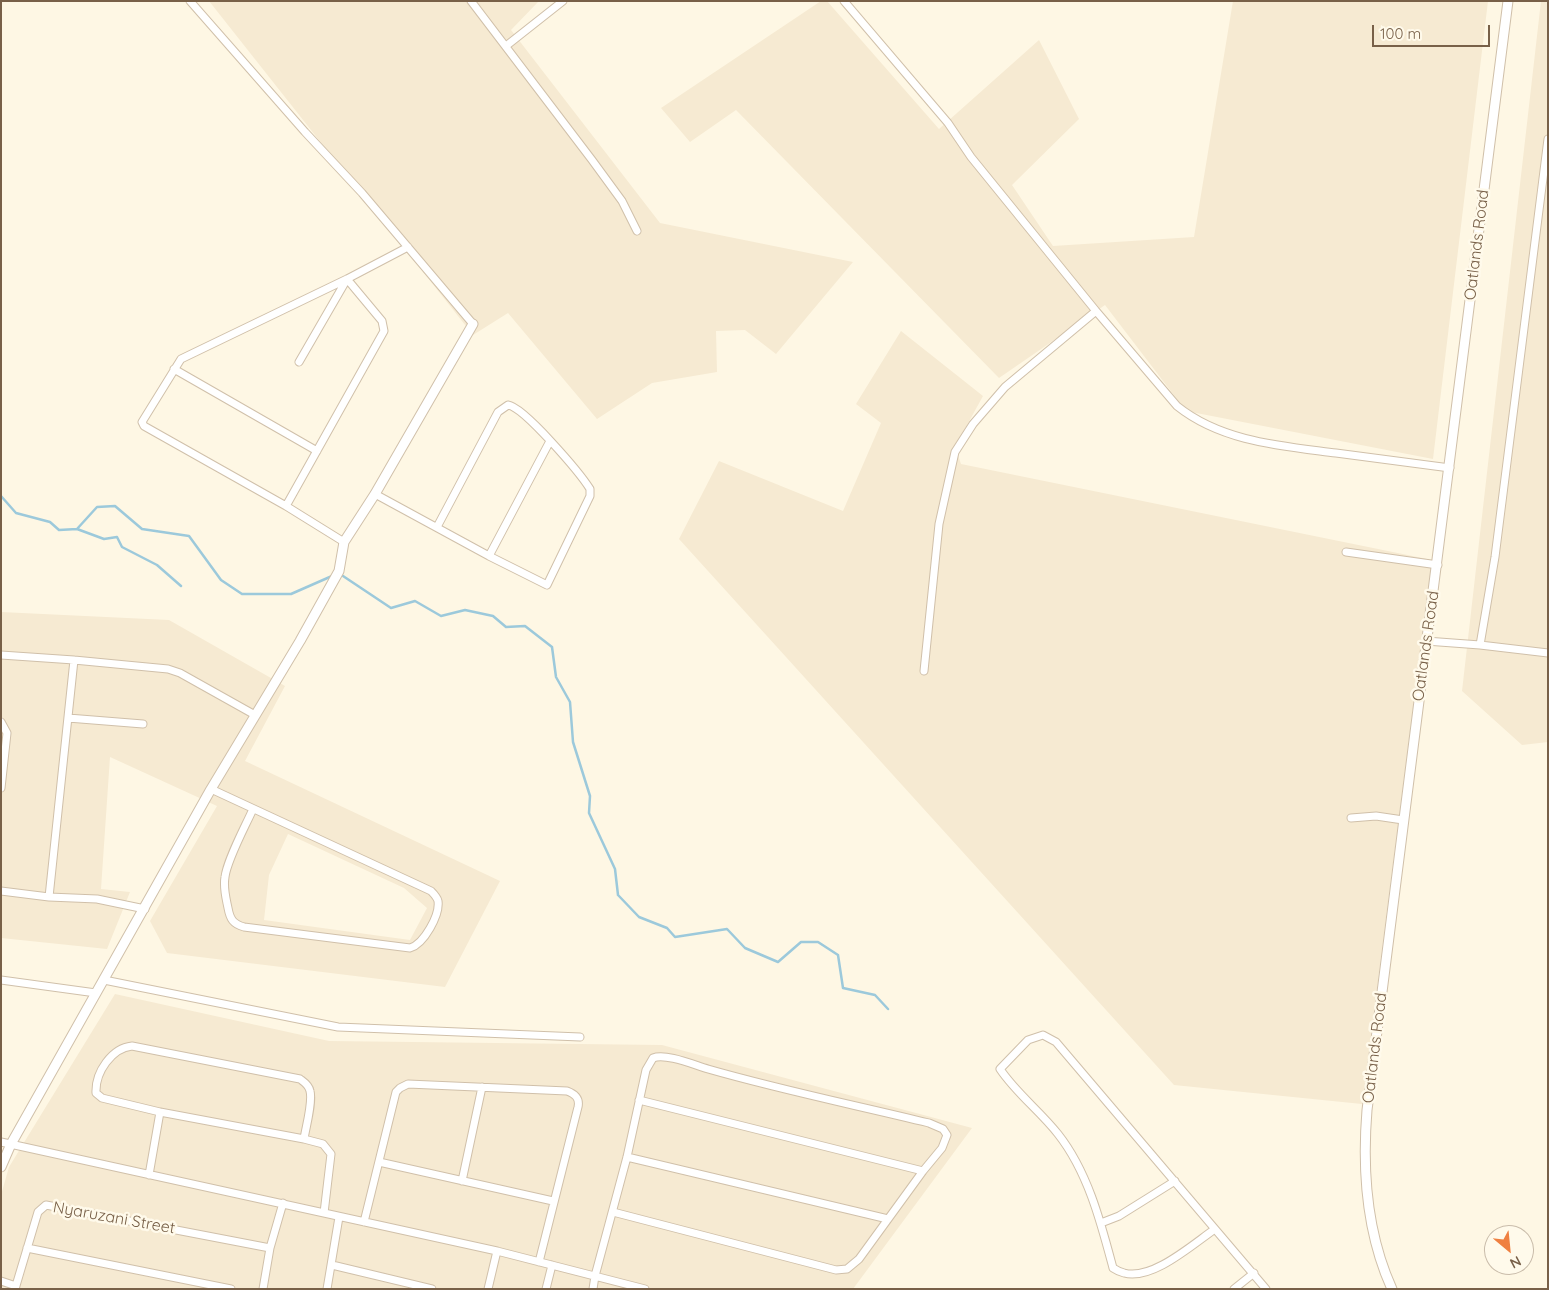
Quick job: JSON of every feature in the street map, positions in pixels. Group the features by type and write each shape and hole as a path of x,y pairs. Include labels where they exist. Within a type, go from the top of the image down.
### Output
{"street":[{"path":"1,1167 6,1143 96,994 211,789 300,641 339,571 344,542 375,494 473,324 408,246 190,1"},
{"path":"471,1 622,202 637,231"},
{"path":"506,46 563,1"},
{"path":"844,1 948,123 971,157 1096,311 1177,406 1189,416 1226,432 1262,443 1450,468"},
{"name":"Oatlands Road","path":"1392,1289 1382,1268 1373,1236 1368,1207 1365,1178 1365,1131 1508,1"},
{"path":"1480,645 1495,557 1548,139"},
{"path":"344,542 286,506 143,424 143,421 174,369 181,359 187,355 347,278 408,246"},
{"path":"299,362 347,278"},
{"path":"286,506 384,331 382,321 347,278"},
{"path":"924,671 940,524 955,452 973,424 1006,387 1096,311"},
{"path":"174,369 317,450"},
{"path":"375,494 489,556 548,585 590,496 590,488 533,422 514,406 508,405 501,409 437,527"},
{"path":"489,556 550,441"},
{"path":"1346,552 1438,565"},
{"path":"1426,641 1548,653"},
{"path":"1,656 74,660 168,669 180,673 255,715"},
{"path":"49,897 74,660"},
{"path":"68,718 143,724"},
{"path":"1,722 7,734 1,788"},
{"path":"211,789 430,891 438,901 437,912 427,933 420,942 410,948 244,927 233,922 224,890 225,876 229,862 253,809"},
{"path":"1351,818 1376,816 1403,820"},
{"path":"1,891 49,897 97,899 145,909"},
{"path":"1,980 96,994"},
{"path":"104,980 338,1027 580,1037"},
{"path":"1215,1229 1159,1268 1125,1274 1113,1268 1102,1223 1072,1156 1059,1135 1010,1084 1000,1069 1028,1040 1043,1035 1056,1042 1254,1273 1266,1289"},
{"path":"304,1139 310,1092 306,1084 300,1079 132,1046 123,1047 114,1052 98,1075 95,1083 96,1092 102,1098 160,1112 323,1144 331,1154 324,1213"},
{"path":"592,1289 595,1276 612,1212 627,1157 649,1062 657,1056 937,1126 946,1132 947,1140 942,1148 859,1259 854,1265 842,1270 612,1212"},
{"path":"364,1222 396,1092 400,1088 408,1084 574,1093 579,1102 578,1107 539,1262"},
{"path":"462,1180 482,1087"},
{"path":"639,1100 923,1171"},
{"path":"149,1175 160,1112"},
{"path":"6,1143 497,1251 645,1289"},
{"path":"627,1157 888,1219"},
{"path":"379,1162 553,1201"},
{"path":"1102,1223 1119,1216 1175,1181"},
{"path":"263,1289 270,1248 284,1204"},
{"name":"Nyaruzani Street","path":"15,1287 38,1212 46,1205 270,1248"},
{"path":"327,1289 340,1217"},
{"path":"26,1248 231,1289"},
{"path":"488,1289 497,1251"},
{"path":"332,1265 432,1289"},
{"path":"546,1289 552,1265"},
{"path":"1234,1289 1254,1273"},
{"path":"1,1281 15,1287"}],"shaded area":[{"path":"209,1 539,1 511,30 660,223 853,262 776,354 745,330 716,331 717,372 652,383 597,419 508,313 473,335"},
{"path":"821,1 827,1 939,129 1039,40 1079,119 1012,185 1053,246 1194,237 1233,1 1488,1 1433,459 1186,411 1105,305 999,378 736,110 690,142 661,108"},
{"path":"1541,1 1548,1 1548,742 1522,745 1462,691"},
{"path":"901,331 983,396 955,447 961,464 1432,560 1362,1104 1174,1085 679,539 719,461 843,511 881,423 856,404"},
{"path":"1,612 169,620 285,686 245,761 500,881 445,987 167,953 150,921 217,806 110,757 101,889 130,892 107,949 1,938","holes":["288,834 404,888 427,908 410,940 264,920 269,875"]},
{"path":"115,994 329,1041 662,1045 972,1128 853,1289 1,1289 1,1195 9,1167"}],"waterway":[{"path":"1,496 16,513 50,522 59,530 77,529 104,539 117,537 122,547 157,565 181,586"},
{"path":"77,529 97,507 115,506 142,529 189,536 221,580 242,594 291,594 332,576"},
{"path":"343,576 391,608 415,601 441,616 465,610 493,616 506,627 525,626 552,647 556,677 570,702 573,742 590,796 589,813 615,869 618,895 639,917 667,928 675,937 727,929 745,948 778,962 801,942 818,942 838,955 843,988 875,995 888,1009"}]}
